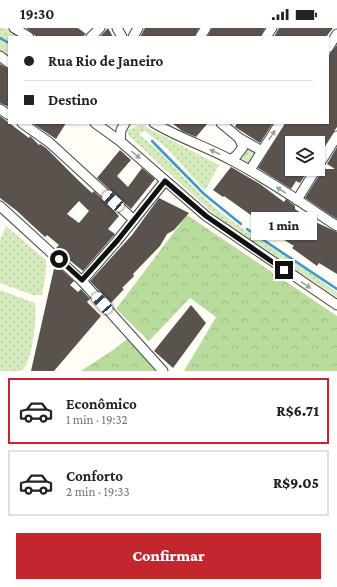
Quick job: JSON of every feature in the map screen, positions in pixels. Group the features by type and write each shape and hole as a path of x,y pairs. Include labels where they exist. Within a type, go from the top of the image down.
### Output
{"street":[{"path":"14,28 27,36"},
{"path":"86,28 95,33"},
{"path":"329,46 337,34"},
{"path":"0,56 8,62"},
{"path":"23,124 50,143 134,220"},
{"path":"96,124 120,141 206,216 337,305"},
{"path":"120,141 121,130 124,124"},
{"path":"156,124 176,136 250,170 337,226"},
{"path":"222,124 239,138 262,151"},
{"path":"250,170 279,124"},
{"path":"325,155 337,136"},
{"path":"230,160 237,155 243,147 239,138"},
{"path":"296,200 311,176"},
{"path":"82,280 134,220 165,181"},
{"path":"0,206 82,280 163,371"}],"green space":[{"path":"0,28 6,28 18,36 8,36 8,56 0,51"},
{"path":"142,125 219,165 205,191 168,149 145,131 138,134 158,150 213,206 250,233 316,276 337,293 337,297 220,220 128,135 127,130"},
{"path":"245,147 256,153 248,166 238,159"},
{"path":"187,215 337,316 337,371 184,371 216,317 190,298 149,341 116,309"},
{"path":"6,226 46,260 46,271 42,295 33,295 0,283 0,240"},
{"path":"0,290 35,303 35,329 31,351 28,360 20,371 0,371"},
{"path":"129,338 156,371 81,371 113,350"}],"building":[{"path":"26,28 78,28 86,34 83,36 36,36"},
{"path":"108,28 112,36 101,36"},
{"path":"145,28 199,28 195,36 141,36"},
{"path":"212,28 265,28 261,36 208,36"},
{"path":"279,28 333,28 327,36 275,36"},
{"path":"337,45 337,127 325,145 325,136 285,136 285,176 304,176 300,183 296,181 291,189 258,168 285,124 329,124 329,55"},
{"path":"0,64 8,68 8,107 0,103"},
{"path":"0,116 8,122 8,124 11,124 29,138 30,136 39,145 40,144 46,148 78,180 92,193 94,191 119,216 108,229 115,234 83,271 58,251 56,248 59,245 47,235 45,237 17,211 0,198","holes":["79,201 89,211 79,223 67,214"]},
{"path":"34,124 65,124 56,139"},
{"path":"173,124 207,124 196,137 182,131"},
{"path":"236,124 272,124 260,143 235,127"},
{"path":"337,147 337,219 305,198 319,176 325,176 325,169 335,169 327,164"},
{"path":"120,150 131,160 117,176 128,187 142,168 155,179 131,209 97,178"},
{"path":"231,167 260,184 284,202 286,199 295,206 295,209 311,220 337,232 337,274 319,263 317,266 292,248 294,246 281,238 283,234 255,218 213,190"},
{"path":"159,198 189,213 174,230 167,234 160,246 133,274 134,276 122,288 124,289 111,303 90,281 132,235"},
{"path":"55,264 74,281 70,285 78,292 81,289 90,299 87,302 101,316 54,371 31,371"},
{"path":"191,305 206,323 173,368 154,351"}],"waterway":[{"path":"0,38 8,42"},
{"path":"152,141 204,194 241,224"},
{"path":"247,229 337,289"}],"route":[{"path":"59,259 82,280 117,241 165,181 206,216 284,270"}]}
